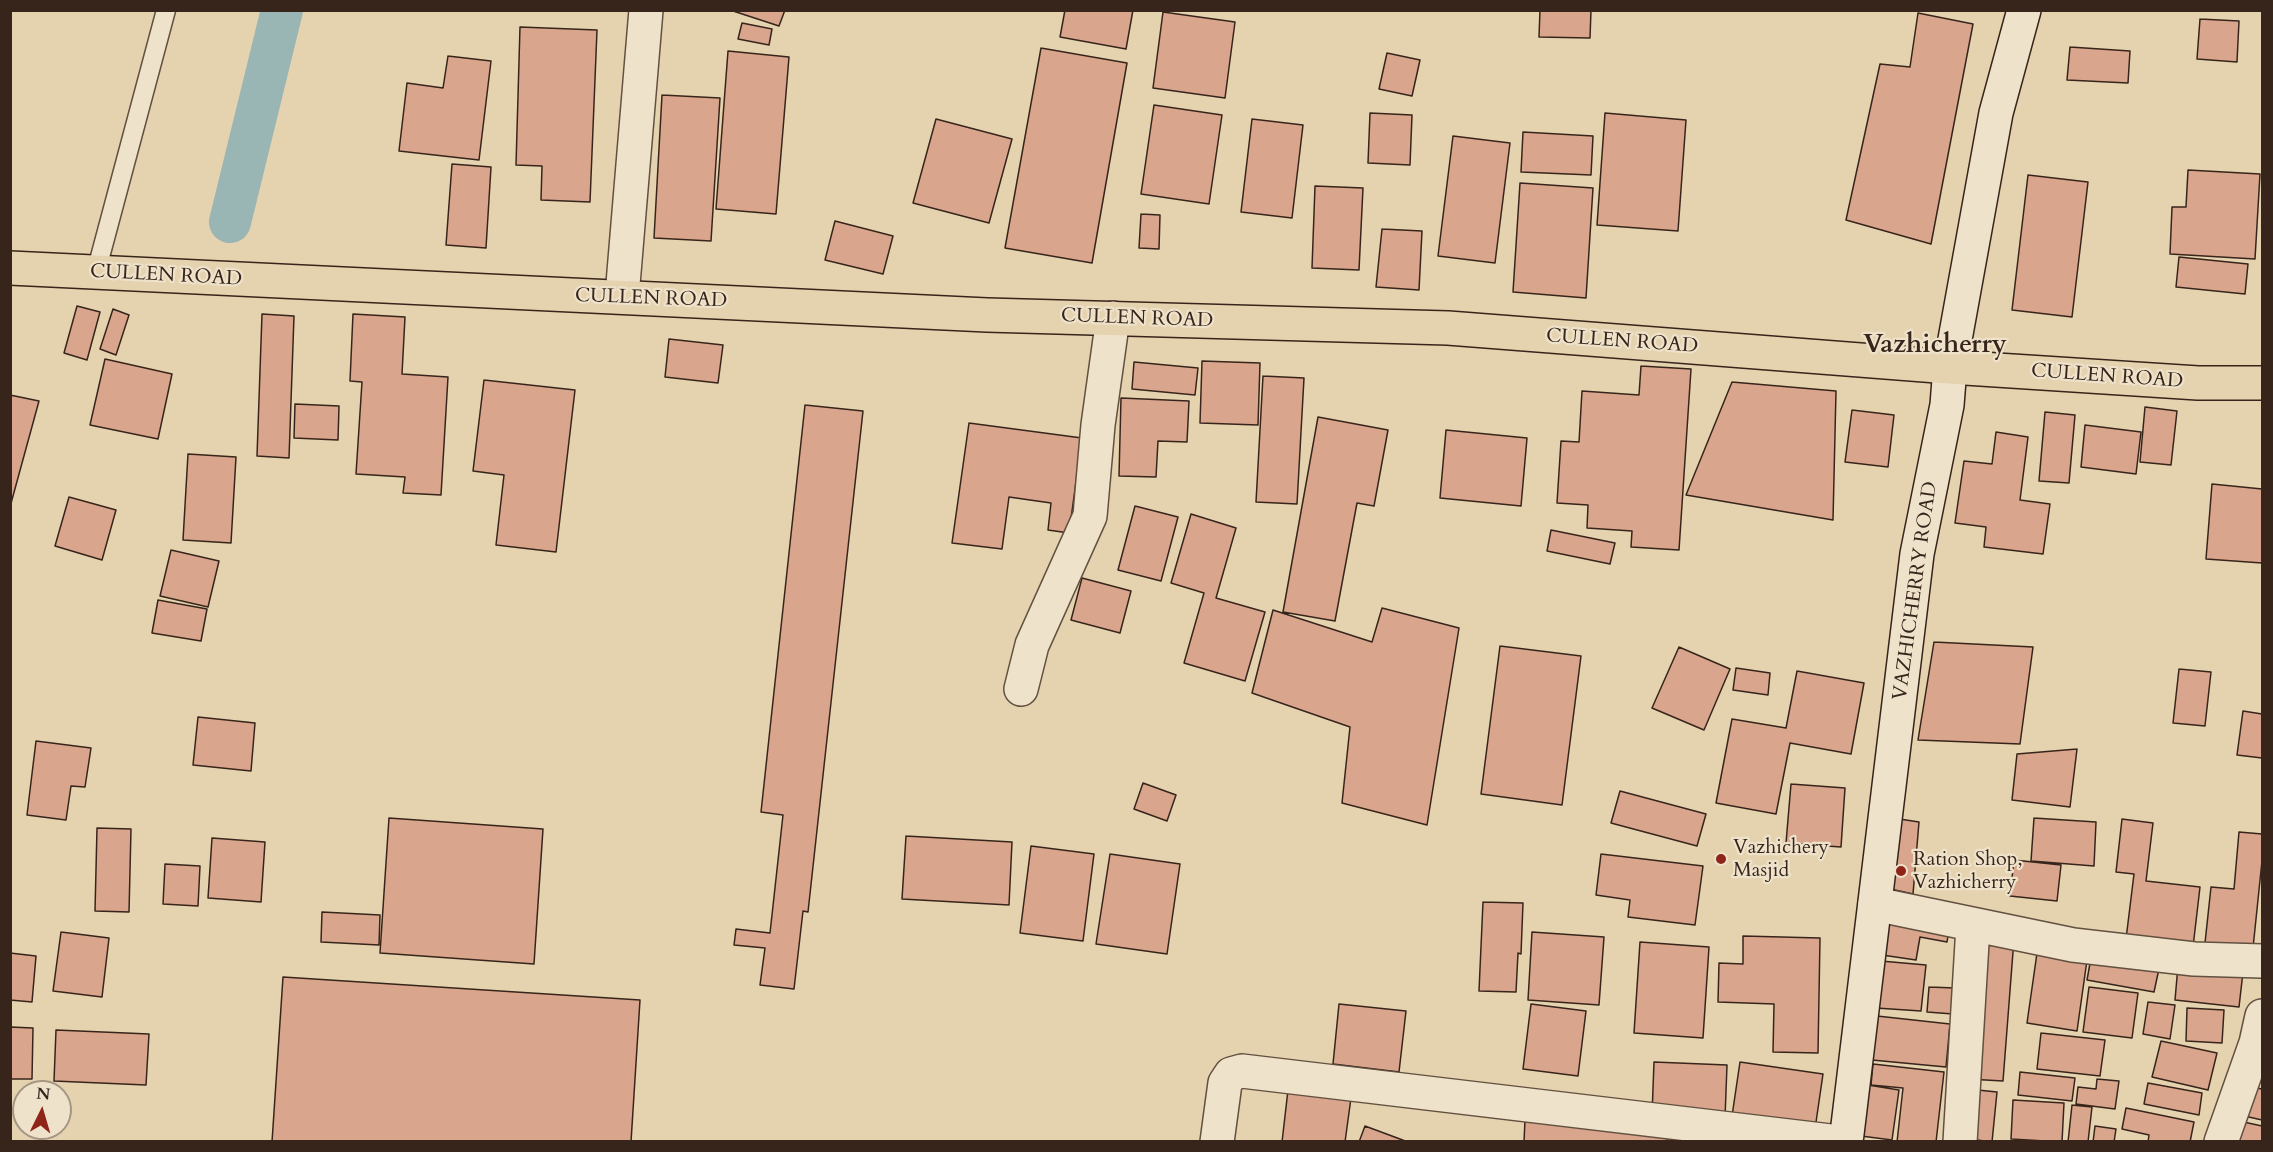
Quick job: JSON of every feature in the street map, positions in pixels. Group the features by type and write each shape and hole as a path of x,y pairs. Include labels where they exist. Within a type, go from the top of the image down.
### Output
{"main road":[{"name":"CULLEN ROAD","path":"10,268 987,315 1448,328 1950,367 2198,383 2262,383"}],"street":[{"path":"622,296 646,10"},
{"name":"VAZHICHERRY ROAD","path":"1846,1142 1917,554 1947,405 1950,367 1996,113 2024,10"},
{"path":"1021,689 1032,645 1090,516 1098,425 1113,318"},
{"path":"1875,904 1973,926 2084,946 2194,958 2262,961"},
{"path":"1960,1142 1973,926"},
{"path":"2221,1142 2256,1044 2262,1016"},
{"path":"1217,1142 1225,1083 1232,1074 1242,1071 1839,1142"}],"lane":[{"path":"96,272 166,10"}],"building":[{"path":"730,10 785,10 779,26"},
{"path":"1065,10 1133,10 1126,49 1060,37"},
{"path":"1540,10 1591,10 1590,38 1539,37"},
{"path":"1163,12 1235,22 1225,98 1153,88"},
{"path":"1918,13 1973,24 1931,244 1846,220 1880,64 1910,67"},
{"path":"2200,19 2239,21 2237,62 2197,59"},
{"path":"742,23 772,29 769,45 738,39"},
{"path":"520,27 597,30 590,202 541,200 542,166 516,165"},
{"path":"2070,47 2130,51 2128,83 2067,80"},
{"path":"1041,48 1127,63 1092,263 1005,248"},
{"path":"728,51 789,57 776,214 716,209"},
{"path":"1387,53 1420,60 1412,96 1379,89"},
{"path":"448,56 491,61 479,160 399,151 407,83 443,88"},
{"path":"662,95 720,98 711,241 654,238"},
{"path":"1154,105 1222,115 1209,204 1141,194"},
{"path":"1370,113 1412,115 1410,165 1368,163"},
{"path":"1605,113 1686,120 1678,231 1597,225"},
{"path":"936,119 1012,139 989,223 913,203"},
{"path":"1252,119 1303,125 1292,218 1241,212"},
{"path":"1523,132 1593,136 1591,175 1521,172"},
{"path":"1453,136 1510,143 1495,263 1438,256"},
{"path":"452,164 491,167 486,248 446,245"},
{"path":"2188,170 2260,174 2255,259 2170,254 2172,207 2186,207"},
{"path":"2028,175 2088,182 2072,317 2012,310"},
{"path":"1520,183 1593,188 1586,298 1513,292"},
{"path":"1315,186 1363,188 1359,270 1312,268"},
{"path":"1141,214 1160,215 1159,249 1139,248"},
{"path":"835,221 893,236 883,274 825,260"},
{"path":"1382,229 1422,231 1419,290 1376,287"},
{"path":"2179,257 2248,264 2245,294 2176,287"},
{"path":"77,306 100,312 87,360 64,353"},
{"path":"113,309 129,315 116,355 100,349"},
{"path":"262,314 294,316 289,458 257,456"},
{"path":"353,314 405,317 402,374 448,377 441,495 403,493 405,477 356,474 362,382 350,381"},
{"path":"669,339 723,345 718,383 665,377"},
{"path":"105,359 172,374 158,439 90,425"},
{"path":"1202,361 1260,363 1258,425 1200,423"},
{"path":"1134,362 1198,368 1195,395 1132,389"},
{"path":"1641,366 1691,369 1679,550 1631,547 1632,531 1587,528 1588,505 1557,503 1561,441 1579,442 1582,391 1639,395"},
{"path":"1263,376 1304,378 1297,504 1256,502"},
{"path":"484,380 575,390 556,552 496,545 504,475 473,471"},
{"path":"1732,382 1836,391 1833,520 1686,495"},
{"path":"10,395 39,401 10,507"},
{"path":"1121,398 1189,401 1187,442 1158,441 1156,477 1119,476"},
{"path":"295,404 339,406 338,440 294,438"},
{"path":"805,405 863,411 808,912 803,911 794,989 760,985 765,948 734,945 736,929 770,933 783,815 761,812"},
{"path":"2145,407 2177,411 2171,465 2140,462"},
{"path":"1852,410 1894,415 1888,467 1845,462"},
{"path":"2045,412 2075,415 2069,483 2039,481"},
{"path":"1318,417 1388,430 1374,506 1357,503 1335,621 1283,612"},
{"path":"969,423 1082,438 1069,533 1048,530 1051,503 1009,497 1002,549 952,543"},
{"path":"2085,425 2141,432 2136,474 2081,467"},
{"path":"1446,430 1527,438 1521,506 1440,498"},
{"path":"1996,432 2028,437 2020,500 2050,504 2043,554 1984,547 1986,527 1955,523 1964,461 1992,464"},
{"path":"188,454 236,457 231,543 183,540"},
{"path":"2212,484 2262,489 2262,563 2206,559"},
{"path":"69,497 116,510 102,560 55,546"},
{"path":"1135,506 1178,517 1161,581 1118,570"},
{"path":"1191,514 1236,528 1216,598 1265,612 1245,681 1184,663 1204,593 1171,583"},
{"path":"1551,530 1615,543 1610,564 1547,551"},
{"path":"171,550 219,561 208,607 160,596"},
{"path":"1082,578 1131,591 1120,633 1071,620"},
{"path":"158,600 207,609 201,641 152,633"},
{"path":"1382,608 1459,628 1427,825 1342,803 1350,727 1252,693 1273,610 1372,642"},
{"path":"1934,642 2033,647 2020,744 1918,740"},
{"path":"1500,646 1581,656 1562,805 1481,794"},
{"path":"1679,647 1730,669 1704,730 1652,708"},
{"path":"1736,668 1770,673 1768,695 1733,690"},
{"path":"2179,669 2211,672 2205,726 2173,723"},
{"path":"1797,671 1864,683 1851,754 1790,743 1776,814 1716,803 1732,719 1786,728"},
{"path":"2243,711 2262,714 2262,758 2237,755"},
{"path":"198,717 255,723 251,771 193,765"},
{"path":"36,741 91,748 85,787 71,786 66,820 27,815"},
{"path":"2077,749 2070,807 2012,800 2017,754"},
{"path":"1143,783 1176,795 1167,821 1134,809"},
{"path":"1791,784 1845,788 1841,847 1786,843"},
{"path":"1620,791 1706,814 1697,846 1611,823"},
{"path":"389,818 543,829 534,964 380,953"},
{"name":"Ration Shop, Vazhicherry","path":"1893,818 1919,822 1913,894 1886,888"},
{"path":"2034,818 2096,822 2094,866 2031,861"},
{"path":"2122,819 2153,823 2146,881 2200,887 2193,947 2126,939 2134,874 2116,872"},
{"path":"97,828 131,829 129,912 95,911"},
{"path":"2239,832 2262,834 2262,861 2253,948 2205,943 2211,887 2234,889"},
{"path":"906,836 1012,842 1009,905 902,899"},
{"path":"212,838 265,842 261,902 208,898"},
{"path":"1031,846 1094,854 1083,941 1020,933"},
{"path":"1110,854 1180,864 1167,954 1096,944"},
{"path":"1601,854 1703,866 1695,925 1628,917 1630,900 1596,895"},
{"path":"2014,860 2061,865 2057,901 2010,896"},
{"path":"165,864 200,866 198,906 163,904"},
{"path":"1483,902 1523,903 1521,954 1518,953 1516,992 1479,991"},
{"path":"322,912 380,915 379,945 321,942"},
{"path":"1889,914 1950,924 1947,942 1920,937 1916,960 1882,955"},
{"path":"61,932 109,938 102,997 53,991"},
{"path":"1532,932 1604,937 1599,1005 1528,1000"},
{"path":"1743,936 1820,938 1818,1053 1773,1052 1774,1004 1718,1002 1719,963 1743,964"},
{"path":"1978,936 2014,939 2003,1081 1968,1079"},
{"path":"1640,942 1709,947 1703,1038 1634,1033"},
{"path":"2038,946 2088,953 2077,1031 2027,1023"},
{"path":"2092,952 2160,964 2154,992 2087,980"},
{"path":"10,953 36,956 32,1002 10,1000"},
{"path":"1881,961 1926,965 1921,1011 1876,1008"},
{"path":"2178,966 2243,972 2239,1007 2175,1000"},
{"path":"283,977 640,1000 631,1142 272,1142"},
{"path":"1929,987 1955,988 1953,1014 1927,1012"},
{"path":"2089,987 2138,993 2132,1038 2083,1032"},
{"path":"2148,1002 2175,1005 2170,1039 2143,1034"},
{"path":"1339,1004 1406,1011 1399,1072 1333,1064"},
{"path":"1531,1004 1586,1011 1578,1076 1523,1069"},
{"path":"2187,1008 2224,1010 2222,1043 2186,1041"},
{"path":"1877,1016 1950,1024 1946,1067 1872,1060"},
{"path":"10,1027 33,1028 32,1079 10,1079"},
{"path":"56,1030 149,1034 146,1085 54,1080"},
{"path":"2041,1033 2105,1040 2100,1076 2037,1069"},
{"path":"2161,1041 2217,1053 2208,1090 2152,1077"},
{"path":"1654,1062 1727,1065 1725,1118 1652,1115"},
{"path":"1740,1062 1823,1074 1815,1129 1732,1116"},
{"path":"1873,1064 1944,1072 1936,1142 1897,1142 1903,1088 1871,1085"},
{"path":"2020,1072 2075,1078 2072,1101 2018,1095"},
{"path":"2097,1079 2119,1081 2115,1109 2076,1104 2078,1087 2096,1089"},
{"path":"2148,1083 2202,1093 2199,1115 2144,1104"},
{"path":"1868,1085 1899,1090 1892,1140 1861,1136"},
{"path":"2246,1086 2262,1089 2262,1120 2240,1115"},
{"path":"1968,1089 1997,1092 1992,1142 1962,1138"},
{"path":"1288,1090 1351,1098 1345,1142 1282,1142"},
{"path":"2013,1100 2064,1103 2062,1142 2011,1139"},
{"path":"2072,1105 2092,1107 2088,1142 2068,1142"},
{"path":"2126,1108 2194,1122 2190,1142 2148,1142 2149,1135 2122,1129"},
{"path":"1525,1120 1668,1130 1667,1142 1524,1142"},
{"path":"2239,1121 2262,1126 2262,1142 2235,1142"},
{"path":"1365,1126 1408,1142 1359,1142"},
{"path":"2095,1126 2116,1129 2114,1142 2093,1142"}],"waterway":[{"path":"230,222 282,10"}],"place":[{"name":"Vazhichery Masjid","path":"1721,859"},
{"name":"Ration Shop, Vazhicherry","path":"1901,871"}],"district":[{"name":"Vazhicherry","path":"1935,346"}]}
